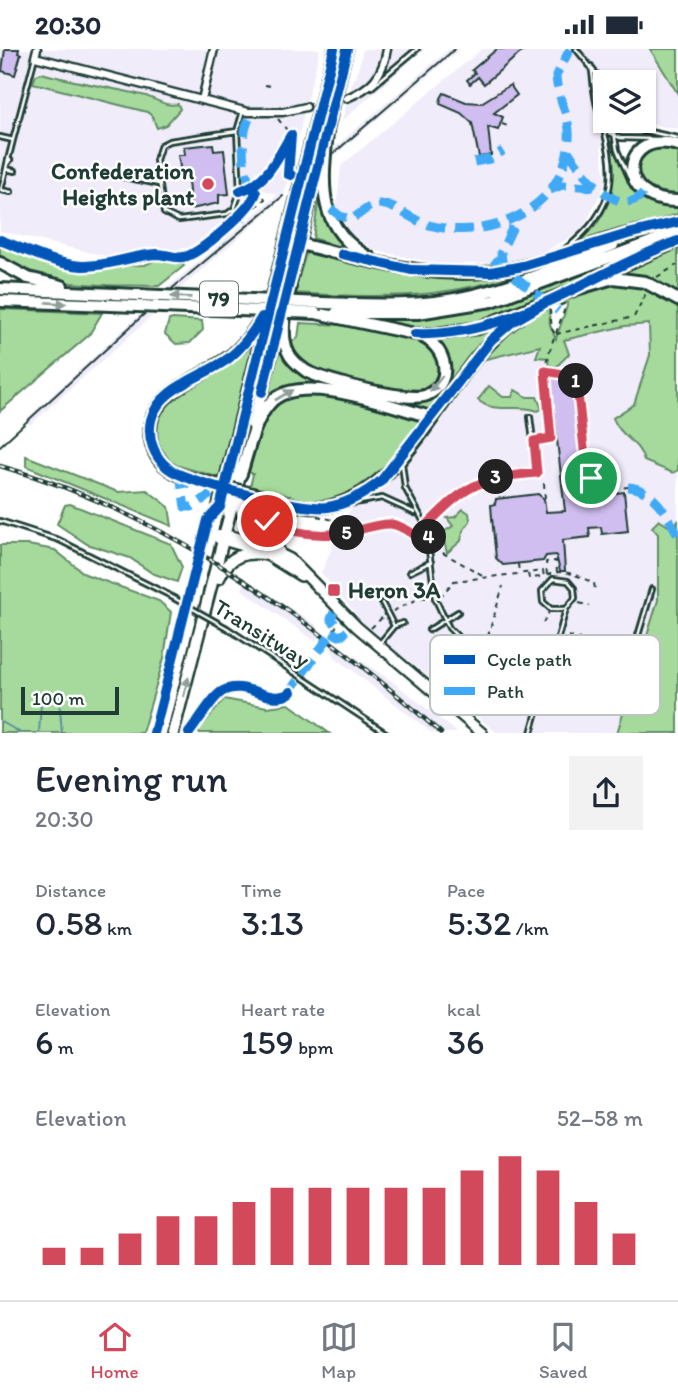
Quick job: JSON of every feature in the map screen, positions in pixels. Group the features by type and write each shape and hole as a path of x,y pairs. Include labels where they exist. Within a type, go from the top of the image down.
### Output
{"highway":[{"path":"327,132 323,190 330,217 348,242 385,266"},
{"path":"676,142 654,143 637,152 631,170 635,185 654,198 678,201"},
{"name":"79","path":"319,308 398,305 478,294 537,277 648,230 678,222"},
{"path":"283,255 290,247 300,244 385,266 438,273 475,273 523,267 648,230"},
{"name":"79","path":"0,301 113,300 405,314 476,305 522,292 678,232"},
{"path":"272,298 252,334 235,353 170,393 153,415 150,429 154,451 166,467 186,477 305,506 331,507 374,486 405,453 491,340 512,322 625,263 678,241"},
{"path":"0,263 28,278 99,293"},
{"path":"576,289 620,277 651,284 678,300"},
{"path":"290,287 285,345 296,363 315,375 410,397 428,395 442,380 444,363 435,345 415,334 319,308"},
{"name":"79","path":"0,289 99,293 113,300"},
{"path":"415,334 444,334 478,328 546,305"},
{"path":"241,474 266,409 279,396 294,389 326,390 431,417"}],"main road":[{"path":"161,733 213,536 334,49"},
{"path":"173,733 290,287 347,49"},
{"path":"241,474 240,505 243,521 274,553"},
{"path":"213,536 262,543 314,584 378,646 430,688"},
{"path":"208,604 220,574 233,558 247,553 274,553"},
{"path":"462,715 482,733"}],"street":[{"path":"37,49 35,57 243,111 270,113 306,107"},
{"path":"202,100 214,49"},
{"path":"347,98 369,89 381,72 387,49"}],"lane":[{"path":"369,89 417,49"},
{"path":"576,49 595,70"},
{"path":"11,192 1,190 35,57"},
{"path":"592,65 593,78"},
{"path":"237,131 165,142 156,156 162,210 173,218 227,214 234,209 240,192 237,131 243,111"},
{"path":"556,256 591,227 606,201 612,165 606,133"},
{"path":"609,133 613,136 647,137 676,142"},
{"path":"613,133 622,165 635,185"},
{"path":"647,133 676,142"},
{"path":"0,137 13,140"},
{"path":"6,169 16,171"},
{"path":"119,176 159,184"},
{"path":"426,526 453,499 473,484 497,477 537,473 530,417"},
{"path":"405,453 403,481 426,526 435,599 444,621 456,635"},
{"path":"331,507 376,498 398,503 418,514"},
{"name":"Transitway","path":"0,521 59,540 170,596 227,628 386,733"},
{"path":"410,572 431,562"},
{"path":"560,635 566,609 573,603 574,588 568,580 558,578 548,582 542,591 543,602 551,610 566,609"},
{"path":"638,635 652,589"},
{"path":"382,603 394,626"},
{"path":"429,630 458,612"},
{"path":"378,646 394,626 403,623"},
{"path":"531,733 537,715"}],"path":[{"path":"265,85 270,86"},
{"path":"277,118 291,135"},
{"path":"502,124 508,126"},
{"path":"272,168 288,174"},
{"path":"245,221 243,218 265,199 257,184"},
{"path":"555,334 635,317 654,279 677,265"},
{"path":"534,441 551,438 545,371 566,303 546,305 555,334"},
{"path":"545,371 576,376 586,466 591,478 609,490 628,487"},
{"path":"544,483 545,499"},
{"path":"245,509 273,524 301,534 335,535 390,524 402,527 486,577"},
{"path":"546,576 546,562 556,561 557,573"},
{"path":"518,564 520,573"},
{"path":"368,631 387,613 422,597 441,597 454,581 543,571 546,576"},
{"path":"528,572 528,578 563,572 580,575 594,583 595,589"},
{"path":"488,635 503,586"},
{"path":"416,588 422,597"},
{"path":"578,602 590,606"},
{"path":"543,623 551,610"},
{"path":"334,630 339,621"}],"shaded area":[{"path":"0,49 320,49 283,199 180,289 167,288 283,190 276,195 264,190 195,247 105,256 0,231"},
{"path":"363,49 425,49 342,121 353,78 356,78"},
{"path":"449,49 460,49 333,157 336,146"},
{"path":"482,49 678,49 678,129 656,125 656,70 593,70 593,133 616,133 601,147 606,182 582,231 536,256 501,262 444,265 373,250 347,231 336,210 341,166"},
{"path":"139,315 152,316 30,425 26,419"},
{"path":"678,320 678,571 669,563 647,635 430,635 430,678 367,627 321,573 348,512 389,480 482,360 625,326"},
{"path":"245,579 315,624 322,632 318,638 315,641 242,590"},
{"path":"334,642 392,681 430,711 430,715 435,715 458,733 432,733 335,657 330,647"},
{"path":"475,715 623,715 617,733 497,733"}],"green space":[{"path":"650,49 678,49 678,94"},
{"path":"42,73 146,96 166,104 178,104 180,109 166,125 157,128 152,116 147,112 33,83 36,75"},
{"path":"611,141 632,186 649,198 678,204 678,214 576,246 598,222 608,203 613,173"},
{"path":"652,147 678,149 678,194 654,190 640,177 638,161"},
{"path":"320,190 349,248 348,250 313,238"},
{"path":"0,242 68,266 145,265 162,257 177,259 184,266 159,286 76,283 36,275 18,267 0,256"},
{"path":"678,245 678,296 649,279 627,272 634,265"},
{"path":"649,247 563,290 467,327 419,328 371,320 447,314 514,299"},
{"path":"307,250 432,277 478,276 563,259 494,282 431,293 366,296 294,293"},
{"path":"632,281 678,305 678,470 673,473 644,461 642,454 613,418 634,404 650,355 649,324 625,326 564,340 569,354 556,367 548,365 549,358 536,357 540,346 482,360 500,338 545,310 549,310 550,325 556,339 568,303 552,305 606,282"},
{"path":"0,309 102,313 89,335 0,411"},
{"path":"169,320 202,321 203,330 190,343 176,344 165,334"},
{"path":"300,323 344,325 427,342 437,355 440,370 433,383 420,390 404,392 384,390 314,370 293,352 291,342 298,338"},
{"path":"502,324 427,411 306,384 289,387 268,397 281,345 305,374 427,398 448,361 440,339"},
{"path":"253,344 221,478 172,464 157,442 158,417 173,398 223,368"},
{"path":"489,386 503,397 512,397 515,390 527,397 537,397 542,409 499,408 484,404 478,400"},
{"path":"318,392 424,418 393,460 367,485 353,494 337,500 310,502 250,487 253,474 249,472 265,417 281,398"},
{"path":"26,456 118,492 147,490 169,507 172,526 26,466"},
{"path":"70,504 171,544 182,567 177,582 152,573 130,558 87,544 57,524 65,505"},
{"path":"463,509 469,513 470,521 463,531 461,541 447,553 442,533 453,526 447,518 455,517"},
{"path":"659,520 670,527 678,521 678,733 617,733 623,715 660,715 660,635 647,635 658,600 658,534 652,527"},
{"path":"0,545 28,545 55,550 85,574 159,601 171,612 164,658 142,733 0,733"},
{"path":"224,699 267,707 289,704 329,733 196,733"}],"building":[{"path":"5,49 19,49 18,53 21,54 15,75 2,71"},
{"path":"497,49 525,49 484,84 478,77 470,84 467,80 475,73 472,70"},
{"path":"510,85 517,95 494,113 503,117 498,130 488,127 491,155 479,157 472,123 461,113 440,104 441,98 444,93 466,102 481,103"},
{"name":"Confederation Heights plant","path":"213,144 214,151 224,150 229,194 219,195 219,203 191,209 187,173 181,173 178,155 185,155 184,147"},
{"path":"572,376 586,502 598,500 597,495 624,492 628,531 602,534 601,527 589,528 590,537 563,540 565,571 560,571 556,555 546,556 543,561 503,565 496,558 491,505 495,504 496,499 538,494 544,499 546,512 565,511 550,378"}],"waterway":[{"path":"39,733 41,703 46,695 59,697 62,733"},
{"path":"0,721 21,733"}],"tunnel":[{"path":"306,107 347,98"}],"tram line":[{"path":"334,153 455,49"},
{"path":"0,446 175,286 283,196"}],"railway":[{"path":"0,466 61,486 121,511 179,541 289,611 342,650 441,733"}],"marked path":[{"path":"331,209 340,216 351,219 379,204 423,223 453,229 476,229 521,215 539,201 554,184 564,163 569,131 556,76 570,49"},
{"path":"249,119 244,136 243,156 247,175 255,190"},
{"path":"474,162 490,159 503,151"},
{"path":"568,151 591,180 612,198 623,202 633,201 643,193"},
{"path":"550,190 562,185 594,187"},
{"path":"503,269 501,252 516,220"},
{"path":"493,259 558,311"},
{"path":"191,484 181,481 185,507 192,507 211,494"},
{"path":"628,487 645,492 659,504 678,535"},
{"path":"332,632 339,636 344,634 331,619 334,612"},
{"path":"287,695 334,630"}],"cycle path":[{"path":"154,733 208,520 220,507 334,49"},
{"path":"262,392 347,49"},
{"path":"240,191 258,182 265,175 291,135 288,174 291,175"},
{"path":"0,240 51,260 82,266 157,254 184,257 202,248 245,210 256,193 252,187"},
{"path":"342,254 411,270 491,272 523,266 628,234 678,222"},
{"path":"415,334 451,332 485,326 518,315 678,241"},
{"path":"262,317 239,349 229,358 163,399 151,420 153,447 168,468 197,481 296,505 328,507 356,497 381,481 491,340 512,322 543,304"},
{"path":"189,733 223,691 241,688 275,697 291,692"}],"place":[{"name":"Confederation Heights plant","path":"208,184"},
{"name":"Heron 3A","path":"334,590"}],"route":[{"path":"267,521 295,533 315,535 342,534 390,524 402,527 430,545 426,526 466,488 497,477 537,473 534,441 551,438 545,371 572,373 576,376 586,466 591,478"}]}
